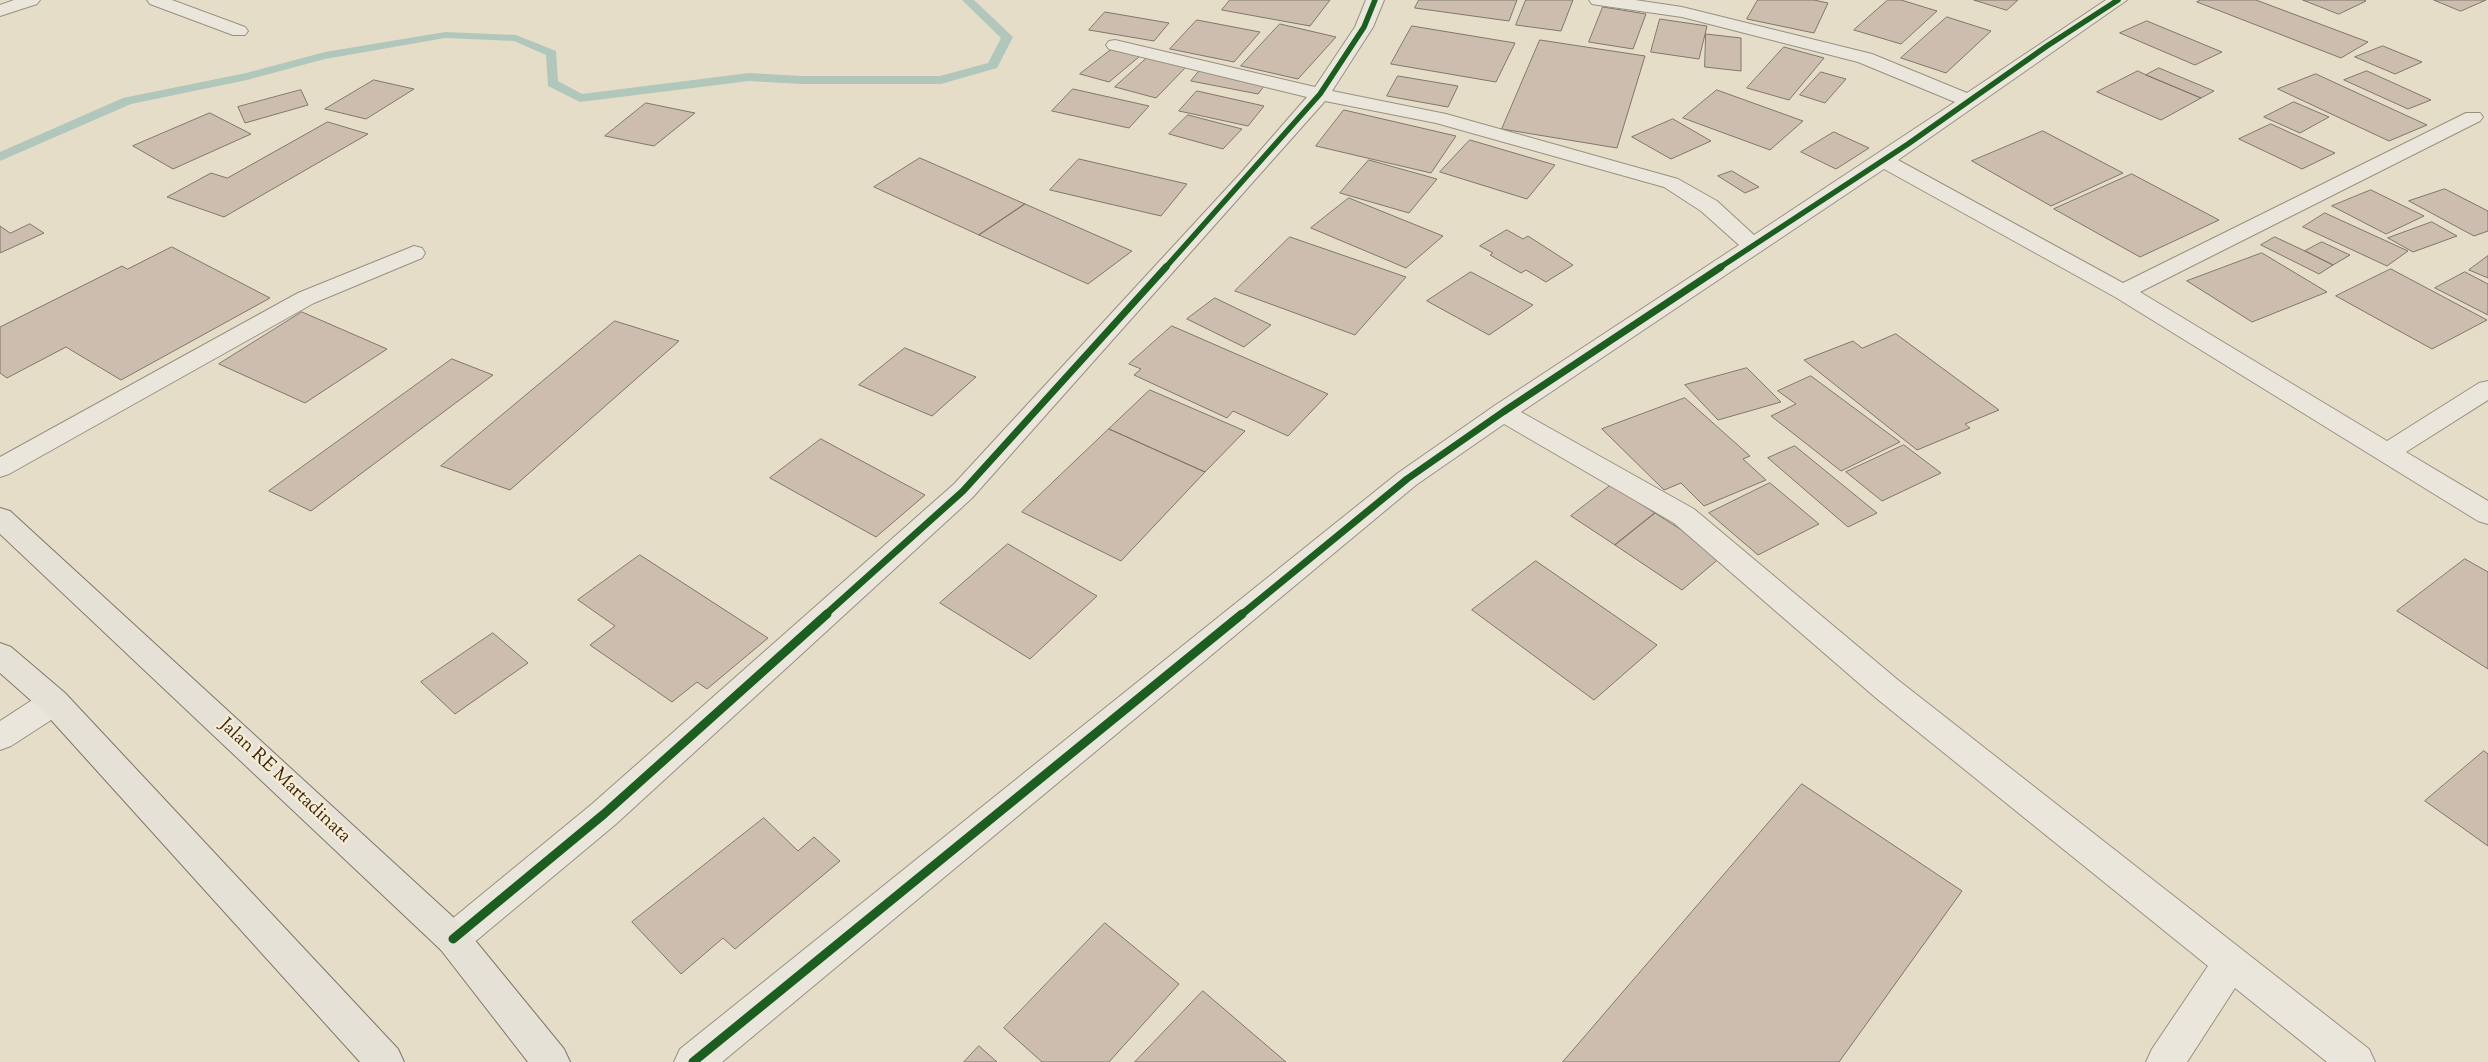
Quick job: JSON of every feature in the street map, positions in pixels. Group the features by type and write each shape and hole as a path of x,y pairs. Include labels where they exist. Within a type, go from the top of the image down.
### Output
{"highway":[{"name":"Jalan RE Martadinata","path":"0,518 453,939 550,1062"},
{"path":"0,654 54,702 385,1062"}],"street":[{"path":"0,11 31,0"},
{"path":"156,0 238,31"},
{"path":"453,939 604,814 963,491 1239,187 1320,94 1364,26 1374,0"},
{"path":"1598,0 1682,12 1865,58 1967,100"},
{"path":"693,1062 1407,479 1503,412 1885,161 1967,100 2069,30 2118,0"},
{"path":"1115,44 1320,94 1439,118 1671,183 1709,206 1753,246"},
{"path":"2123,292 2473,117"},
{"path":"1885,161 2123,292 2488,514"},
{"path":"0,468 306,298 414,253"},
{"path":"2386,453 2488,389"},
{"path":"1503,412 1684,516 1887,689 2356,1062"},
{"path":"0,737 54,702"},
{"path":"2165,1062 2231,962"}],"building":[{"path":"1230,0 1330,0 1310,26 1222,10"},
{"path":"1419,0 1517,0 1509,21 1415,8"},
{"path":"1526,0 1573,0 1561,31 1516,25"},
{"path":"1758,0 1814,0 1828,3 1814,33 1747,19"},
{"path":"1888,0 1901,0 1937,11 1901,44 1854,30"},
{"path":"1974,0 2018,0 2007,10"},
{"path":"2201,0 2256,0 2368,42 2341,58 2197,2"},
{"path":"2303,0 2364,0 2366,1 2339,14"},
{"path":"2434,0 2486,0 2461,11"},
{"path":"1603,7 1646,14 1633,49 1589,42"},
{"path":"1105,12 1169,23 1154,41 1089,30"},
{"path":"1947,17 1991,31 1946,73 1901,58"},
{"path":"1660,19 1707,26 1699,59 1651,52"},
{"path":"1197,20 1260,32 1234,62 1170,49"},
{"path":"2147,21 2222,52 2195,65 2120,33"},
{"path":"1280,24 1336,37 1298,79 1241,66"},
{"path":"1412,26 1515,43 1496,82 1391,64"},
{"path":"1706,34 1741,38 1741,71 1705,67"},
{"path":"1540,40 1645,56 1617,148 1502,129"},
{"path":"2383,46 2422,62 2395,74 2355,57"},
{"path":"1784,47 1824,58 1789,100 1747,88"},
{"path":"1112,49 1140,56 1109,82 1080,74"},
{"path":"1148,57 1187,66 1156,98 1115,87"},
{"path":"2159,68 2214,91 2201,98 2146,75"},
{"path":"1201,69 1268,81 1258,94 1191,81"},
{"path":"2138,71 2201,98 2161,120 2097,92"},
{"path":"2367,71 2431,100 2408,109 2344,80"},
{"path":"1821,72 1846,79 1825,103 1800,95"},
{"path":"2316,74 2427,125 2389,141 2278,89"},
{"path":"1398,76 1458,86 1448,107 1387,96"},
{"path":"374,80 414,89 366,119 325,109"},
{"path":"1073,89 1149,106 1129,128 1052,111"},
{"path":"301,90 308,105 245,123 238,107"},
{"path":"1717,90 1803,121 1770,150 1683,118"},
{"path":"1197,91 1264,106 1248,126 1179,111"},
{"path":"2294,102 2329,117 2300,133 2264,117"},
{"path":"646,103 695,113 654,146 605,136"},
{"path":"1344,110 1456,136 1431,173 1316,146"},
{"path":"210,113 251,134 173,169 133,146"},
{"path":"1188,115 1242,129 1223,149 1169,134"},
{"path":"1673,119 1711,141 1671,159 1632,137"},
{"path":"328,122 368,134 224,217 167,197 211,173 227,178"},
{"path":"2271,124 2335,153 2302,169 2239,139"},
{"path":"2043,131 2123,173 2051,206 1972,161"},
{"path":"1834,132 1869,148 1836,169 1801,152"},
{"path":"1470,140 1555,165 1527,199 1440,172"},
{"path":"920,158 1025,204 979,235 874,187"},
{"path":"1079,159 1187,184 1161,216 1050,190"},
{"path":"1369,160 1437,179 1409,213 1340,193"},
{"path":"1732,171 1759,187 1745,193 1718,176"},
{"path":"2132,174 2219,220 2140,257 2054,209"},
{"path":"2445,189 2488,211 2488,231 2474,236 2409,201"},
{"path":"2371,190 2424,216 2386,234 2332,206"},
{"path":"1349,198 1443,236 1406,268 1311,228"},
{"path":"1025,204 1132,251 1088,284 979,235"},
{"path":"2325,213 2408,251 2387,266 2303,227"},
{"path":"2432,222 2457,236 2413,252 2388,238"},
{"path":"30,224 44,233 0,253 0,226 10,233"},
{"path":"1507,230 1523,239 1528,236 1573,265 1546,282 1526,270 1521,273 1490,255 1493,253 1480,246"},
{"path":"1290,237 1406,277 1355,335 1235,291"},
{"path":"2275,237 2333,265 2319,274 2261,245"},
{"path":"2322,242 2350,255 2333,265 2305,251"},
{"path":"172,247 270,298 121,380 66,347 7,378 0,373 0,327 122,266 127,269"},
{"path":"2262,253 2327,292 2252,322 2187,281"},
{"path":"2488,256 2488,278 2469,270"},
{"path":"2391,269 2487,320 2432,349 2336,296"},
{"path":"1471,272 1533,305 1489,335 1427,301"},
{"path":"2465,272 2488,284 2488,315 2435,288"},
{"path":"1215,298 1271,325 1244,347 1187,319"},
{"path":"302,312 387,349 305,403 219,364"},
{"path":"615,321 679,341 510,490 441,466"},
{"path":"1172,326 1328,394 1288,436 1233,411 1227,418 1134,375 1141,369 1129,364"},
{"path":"1896,334 1999,410 1965,424 1970,428 1917,450 1804,360 1853,341 1862,348"},
{"path":"905,348 976,377 932,416 859,385"},
{"path":"452,359 493,375 311,511 269,491"},
{"path":"1747,368 1781,402 1718,420 1685,385"},
{"path":"1811,376 1900,442 1841,471 1771,416 1796,404 1778,391"},
{"path":"1150,390 1245,431 1205,472 1109,429"},
{"path":"1685,398 1750,456 1743,459 1766,480 1704,506 1681,483 1664,490 1602,429"},
{"path":"1109,429 1205,472 1121,561 1022,512"},
{"path":"821,439 925,495 876,537 770,478"},
{"path":"1904,445 1941,473 1882,501 1846,472"},
{"path":"1795,446 1877,513 1848,527 1768,458"},
{"path":"1770,483 1819,524 1758,555 1709,513"},
{"path":"1611,485 1655,513 1615,545 1571,516"},
{"path":"1655,513 1722,556 1682,590 1615,545"},
{"path":"1008,544 1097,596 1030,659 940,603"},
{"path":"640,555 768,638 707,689 697,682 672,702 590,645 615,626 578,600"},
{"path":"2465,559 2488,572 2488,669 2397,611"},
{"path":"1536,561 1657,645 1594,700 1472,610"},
{"path":"493,633 528,663 455,714 421,682"},
{"path":"2484,751 2488,754 2488,846 2425,801"},
{"path":"1802,784 1962,891 1839,1062 1563,1062"},
{"path":"764,818 798,851 814,837 840,861 735,949 723,938 681,974 632,922"},
{"path":"1105,923 1179,984 1109,1062 1042,1062 1004,1028"},
{"path":"1203,991 1286,1062 1135,1062"},
{"path":"979,1046 997,1062 964,1062"}],"waterway":[{"path":"0,157 127,101 247,76 325,56 445,35 516,38 552,53 552,83 580,98 749,77 802,80 941,80 993,65 1007,37 968,0"}],"cycle path":[{"path":"453,939 604,814 963,491 1246,179 1320,94 1364,27 1375,0"},
{"path":"693,1062 1407,479 1503,412 1908,144 2047,46 2118,0"}]}
